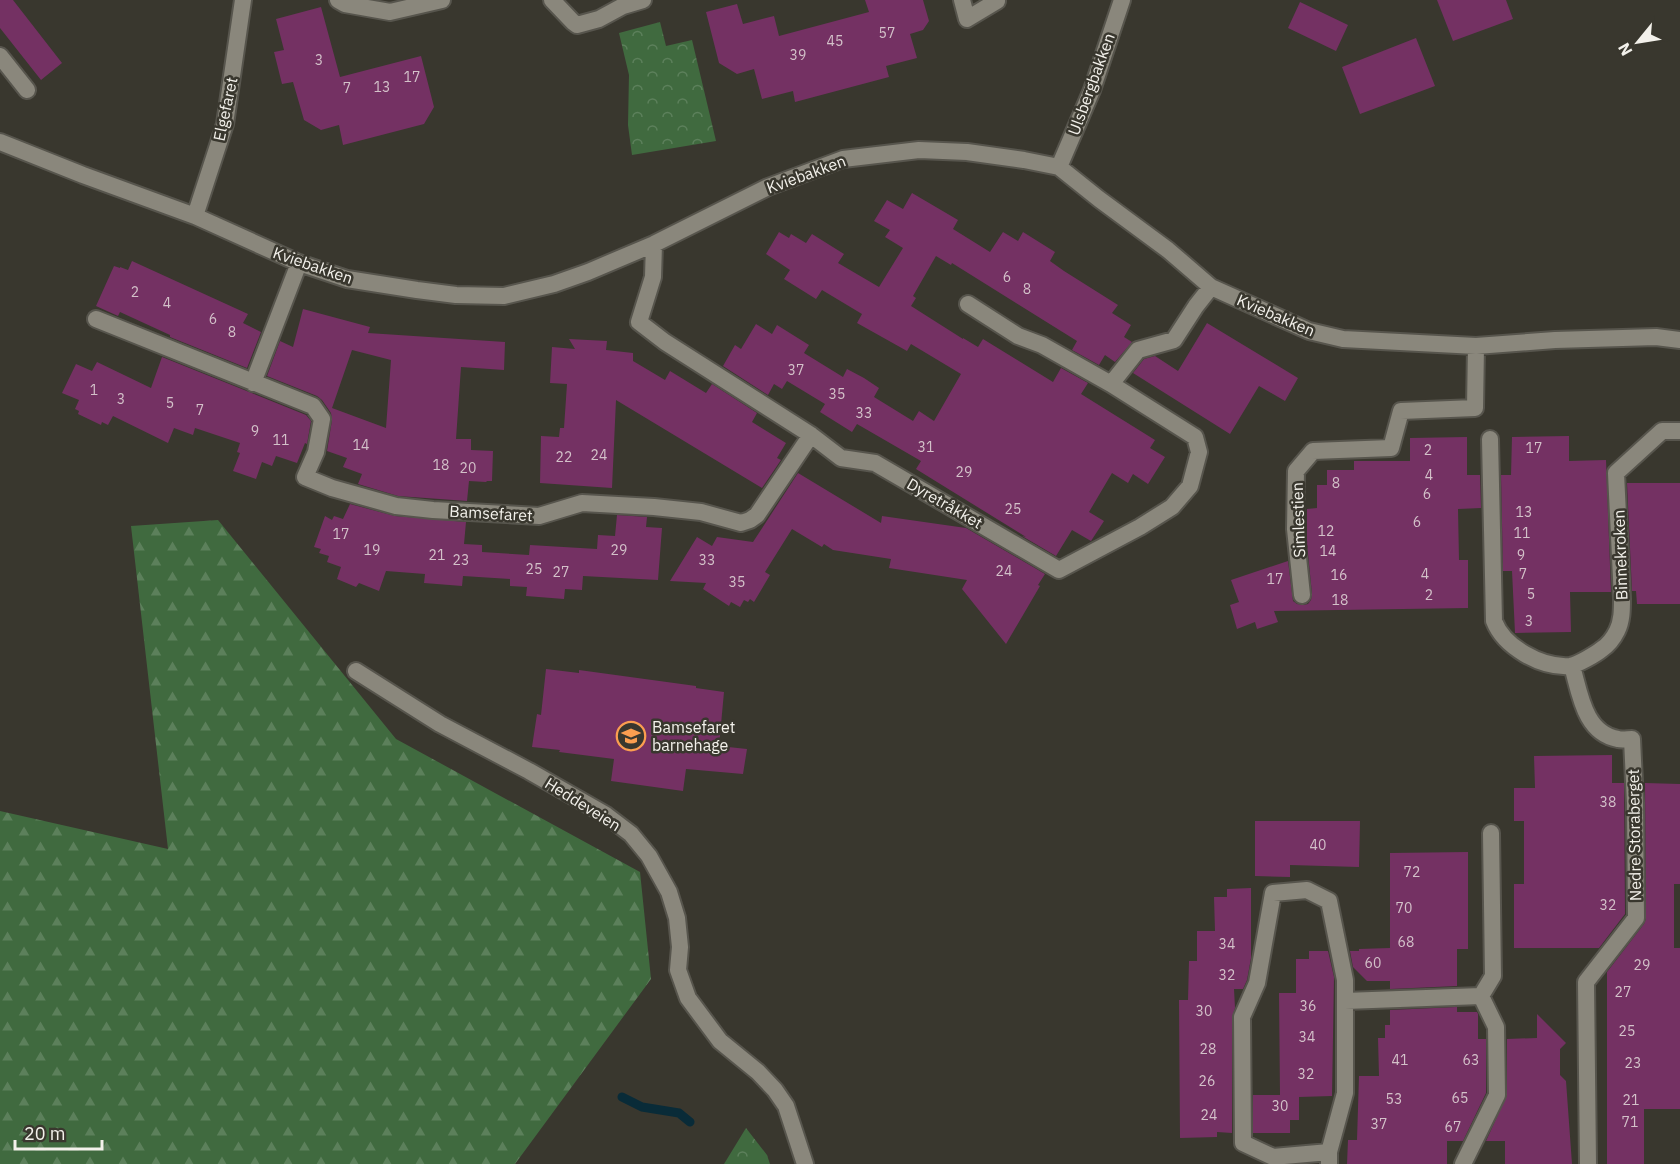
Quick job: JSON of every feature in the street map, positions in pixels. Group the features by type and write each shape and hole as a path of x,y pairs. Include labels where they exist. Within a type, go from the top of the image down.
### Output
{"street":[{"name":"Elgefaret","path":"195,216 225,124 243,0"},
{"path":"339,0 345,4 390,12 442,0"},
{"path":"552,0 577,25 599,19 623,6 643,0"},
{"path":"962,0 967,19 997,1"},
{"name":"Ulsbergbakken","path":"1059,167 1092,90 1122,0"},
{"path":"0,56 27,90"},
{"name":"Kviebakken","path":"0,142 195,216 299,263 347,279 456,295 504,296 554,284 588,272 654,244 768,187 843,159 919,150 967,152 1059,167 1098,199 1168,250 1211,287 1309,331 1343,339 1476,346 1555,340 1656,337 1680,340"},
{"name":"Dyretråkket","path":"654,244 653,278 639,322 665,342 811,435 841,458 875,463 1059,570 1140,527 1172,507 1190,486 1199,452 1195,437 1111,384 1042,345 1018,336 968,304"},
{"path":"253,383 299,263"},
{"path":"1111,384 1138,350 1174,340 1211,287"},
{"name":"Bamsefaret","path":"96,319 313,406 322,419 316,452 305,477 351,494 396,506 539,516 582,503 701,512 741,523 757,515 811,435"},
{"name":"Simlestien","path":"1302,595 1295,530 1296,471 1313,451 1391,448 1401,411 1475,408 1476,346"},
{"name":"Binnekroken","path":"1572,666 1604,648 1616,632 1621,619 1616,473 1662,431 1680,431"},
{"path":"1490,439 1494,621 1498,631 1523,654 1556,665 1572,666"},
{"name":"Nedre Storaberget","path":"1572,666 1590,721 1601,733 1618,739 1632,739 1635,803 1636,918 1586,982 1588,1164"},
{"name":"Heddeveien","path":"356,671 440,724 530,771 606,815 631,834 649,856 669,892 680,947 678,970 688,998 720,1041 758,1072 775,1090 786,1106 805,1164"},
{"path":"1482,996 1493,976 1491,833"},
{"path":"1307,890 1329,901 1345,980 1346,1093 1329,1158 1273,1157 1243,1143 1242,1017 1257,983 1273,893 1307,890"},
{"path":"1345,1001 1482,996"},
{"path":"1463,1164 1497,1095 1496,1027 1482,996"}],"green space":[{"path":"660,22 666,46 692,40 716,141 632,155 628,125 629,75 619,33"},
{"path":"218,520 396,739 640,872 651,979 515,1164 0,1164 0,811 168,849 131,526"},
{"path":"746,1128 767,1155 770,1164 724,1164"}],"building":[{"path":"0,0 13,0 62,63 41,80 0,28"},
{"path":"865,0 923,0 929,21 923,30 910,34 917,58 886,66 889,77 795,102 793,91 762,99 754,69 737,74 719,63 706,12 737,4 743,24 774,16 779,36 869,12"},
{"path":"1437,0 1506,0 1513,19 1453,41"},
{"path":"1300,2 1348,25 1336,51 1288,28"},
{"path":"321,7 340,77 421,56 434,107 424,124 343,145 339,125 321,130 304,120 293,82 282,84 274,52 284,50 276,19"},
{"path":"1416,38 1435,86 1360,114 1342,67"},
{"path":"912,193 958,220 953,229 990,252 1003,232 1018,241 1023,232 1055,252 1050,261 1118,305 1112,313 1131,325 1124,337 1132,342 1115,362 1105,355 1099,365 1072,350 1077,341 952,263 951,265 936,256 913,296 916,298 911,306 978,347 983,339 1053,382 1061,368 1088,383 1081,394 1155,440 1150,448 1165,457 1148,484 1133,474 1128,483 1112,473 1089,512 1104,521 1091,541 1072,530 1056,556 916,469 921,461 857,424 852,432 820,412 825,404 787,381 782,389 774,384 768,395 723,366 735,345 741,349 756,324 772,334 777,325 809,345 804,353 843,377 847,369 879,388 874,397 913,421 919,411 934,421 961,374 911,344 907,351 857,323 862,314 822,290 816,299 784,279 790,270 766,254 779,232 789,238 791,234 806,243 812,234 844,254 838,263 879,287 903,248 885,237 890,230 874,221 887,200 903,209"},
{"path":"132,261 248,314 243,323 261,332 247,368 170,337 120,312 118,316 96,306 114,266 128,270"},
{"path":"303,309 370,327 368,333 505,342 504,370 461,367 456,439 471,439 471,450 493,451 492,481 469,481 467,501 398,496 358,484 362,474 343,467 347,458 327,451 332,420 331,413 322,400 267,376 280,341 293,347","holes":["352,350 391,360 386,428 332,408"]},
{"path":"1207,323 1298,378 1285,401 1259,386 1230,434 1133,373 1144,359 1155,356 1178,371"},
{"path":"569,339 607,341 606,350 633,353 633,361 665,380 670,371 706,393 712,384 757,413 752,422 786,443 777,458 781,460 762,488 616,400 612,488 540,483 541,436 559,437 560,428 564,428 567,384 550,383 552,347 575,349"},
{"path":"162,357 306,415 311,421 307,444 305,443 297,463 276,456 272,466 262,462 256,479 233,471 240,453 237,452 240,443 195,428 193,435 174,428 168,443 113,416 108,425 102,422 101,425 78,414 79,411 75,409 79,400 62,393 76,364 92,371 97,362 151,388"},
{"path":"1569,436 1569,461 1606,460 1611,592 1570,592 1571,632 1515,633 1512,571 1503,571 1501,475 1511,475 1512,437"},
{"path":"1467,437 1467,475 1480,475 1481,508 1458,509 1459,560 1468,560 1468,608 1274,611 1278,622 1257,629 1255,622 1237,629 1230,605 1239,602 1231,580 1288,561 1293,601 1303,605 1308,604 1311,600 1307,509 1317,508 1317,485 1327,485 1327,470 1354,470 1354,461 1410,461 1410,438"},
{"path":"798,473 881,523 882,516 966,528 1045,574 1006,644 962,589 967,580 889,568 891,559 833,550 824,544 822,547 792,529 765,572 770,575 754,602 750,599 748,602 744,600 740,607 731,602 729,606 703,589 706,583 670,581 697,537 712,546 717,537 753,542"},
{"path":"1627,483 1680,483 1680,604 1637,604 1636,591 1632,591"},
{"path":"350,504 395,516 466,522 464,544 482,545 482,552 529,555 530,545 597,549 598,535 615,536 617,515 647,517 646,527 662,528 658,580 583,576 582,590 565,589 564,599 526,596 527,587 510,586 510,579 463,576 462,586 424,583 425,574 386,571 379,591 359,583 356,587 337,579 341,567 327,562 329,556 319,553 321,549 314,547 325,516 332,520 334,516 343,519"},
{"path":"546,669 579,673 579,670 724,692 719,746 747,749 743,774 686,769 683,791 611,781 614,759 532,747 537,714 541,715"},
{"path":"1612,755 1612,783 1624,783 1625,914 1599,948 1514,948 1514,884 1524,884 1524,821 1514,821 1514,788 1535,788 1534,756"},
{"path":"1645,783 1680,784 1680,884 1674,884 1674,948 1680,948 1680,1109 1644,1109 1644,1164 1607,1164 1607,972 1646,919"},
{"path":"1255,821 1360,821 1359,867 1290,865 1290,877 1255,876"},
{"path":"1468,852 1468,949 1457,949 1457,986 1390,989 1390,981 1367,981 1353,967 1350,951 1390,948 1390,853"},
{"path":"1251,888 1251,958 1243,989 1234,989 1232,1133 1217,1132 1217,1137 1180,1138 1179,1000 1188,1000 1189,961 1197,961 1197,931 1215,931 1214,897 1227,897 1227,889"},
{"path":"1309,951 1328,951 1334,977 1332,1096 1299,1097 1299,1120 1290,1120 1290,1133 1253,1133 1253,1095 1280,1095 1279,993 1296,993 1296,959 1309,959"},
{"path":"1457,1007 1457,1012 1477,1012 1478,1014 1478,1039 1486,1039 1486,1093 1463,1141 1447,1141 1447,1164 1347,1164 1348,1140 1357,1140 1359,1076 1379,1076 1378,1038 1385,1038 1385,1025 1390,1025 1390,1010"},
{"path":"1537,1014 1566,1043 1560,1049 1560,1075 1566,1081 1572,1164 1505,1164 1505,1141 1486,1141 1507,1095 1507,1039 1537,1038"}],"waterway":[{"path":"622,1097 642,1107 679,1113 690,1122"}],"place":[{"name":"Bamsefaret barnehage","path":"631,736"}]}
